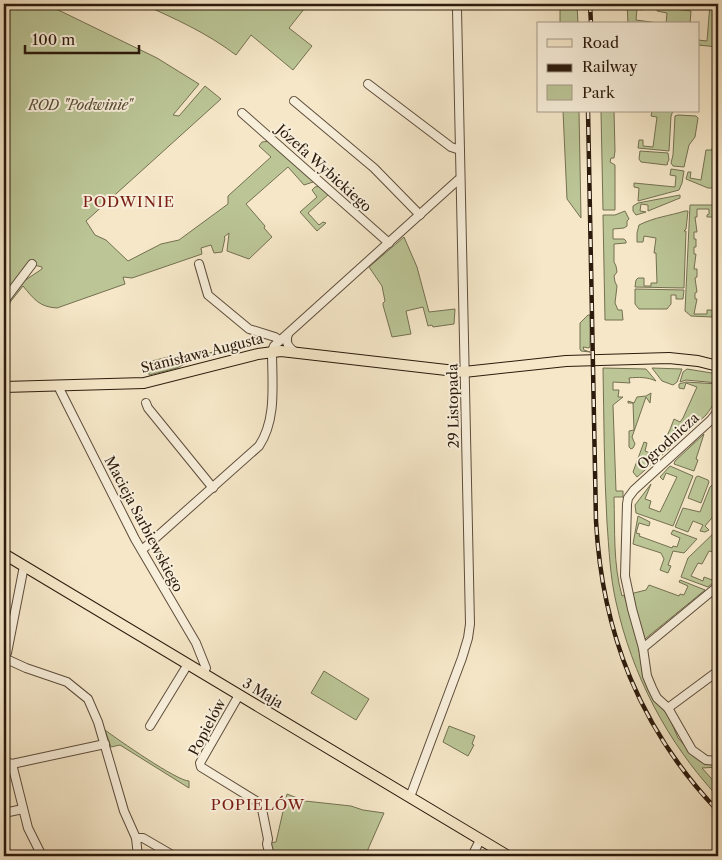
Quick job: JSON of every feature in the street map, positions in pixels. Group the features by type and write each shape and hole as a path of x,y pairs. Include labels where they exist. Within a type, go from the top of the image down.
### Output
{"main road":[{"path":"272,351 295,352 464,372 566,361 668,358 716,364"},
{"name":"Stanisława Augusta","path":"4,387 144,383 272,351"},
{"name":"3 Maja","path":"4,554 508,856"}],"street":[{"name":"29 Listopada","path":"410,797 462,658 469,631 458,4"},
{"path":"368,84 451,148 460,150"},
{"path":"294,101 374,168 420,215"},
{"name":"Józefa Wybickiego","path":"242,113 389,243"},
{"name":"Stanisława Augusta","path":"272,351 279,340 460,179"},
{"path":"4,301 32,264"},
{"path":"199,264 208,295 250,329 279,340"},
{"path":"288,334 286,342 295,352"},
{"path":"142,550 259,446 266,435 272,407 272,351"},
{"name":"Macieja Sarbiewskiego","path":"60,386 60,390 142,550 196,643 206,668 203,673"},
{"path":"146,403 212,488"},
{"name":"Ogrodnicza","path":"644,648 632,609 625,576 628,498 634,490 711,420 718,411"},
{"path":"24,566 7,653 4,658 26,668 59,678 83,693 92,704 124,811 136,838 138,856"},
{"path":"718,586 644,648 646,670 657,698 668,708 698,756 706,760 718,761"},
{"path":"150,726 188,664"},
{"path":"668,708 718,671"},
{"name":"Popielów","path":"239,695 200,763 202,767 261,804 270,856"},
{"path":"4,761 12,764 105,744"},
{"path":"12,764 28,828 42,856"},
{"path":"4,813 23,809"},
{"path":"136,838 143,838 174,856"},
{"path":"472,856 480,840"}],"green space":[{"name":"ROD \"Podwinie\"","path":"4,4 46,4 157,58 199,84 173,115 179,116 205,86 221,99 86,221 95,235 106,240 128,261 161,244 179,240 228,204 228,196 271,157 259,146 262,142 270,141 314,179 313,182 304,185 288,167 246,204 272,237 249,259 227,251 229,233 224,237 222,252 214,253 211,245 201,248 202,254 132,278 123,277 125,284 57,308 41,304 23,286 11,301 4,315 4,304 21,283 42,269 42,267 34,265 33,259 4,294"},
{"path":"142,4 308,4 289,28 312,46 293,70 251,35 236,55 202,33"},
{"path":"560,4 577,4 578,22 560,22"},
{"path":"627,4 643,5 642,10 637,9 636,20 651,22 628,22"},
{"path":"710,4 718,4 718,47 700,45 700,40 707,41"},
{"path":"658,7 691,11 690,22 666,22 667,13 657,11"},
{"path":"718,111 718,177 714,177 713,182 716,183 716,188 708,188 686,179 688,172 691,172 690,178 701,180 706,150 712,150"},
{"path":"563,112 579,112 581,218 567,199"},
{"path":"601,112 614,112 615,151 614,158 611,158 610,162 615,165 615,210 603,210"},
{"path":"652,112 673,112 669,151 638,148 639,140 643,140 643,146 653,147 657,117 651,116"},
{"path":"675,116 696,116 698,118 695,137 689,145 684,167 673,166 671,163"},
{"path":"640,151 668,153 668,164 641,162 639,159"},
{"path":"671,169 684,171 679,190 638,201 639,188 634,187 634,183 675,187 676,176 670,175"},
{"path":"321,186 329,194 308,213 319,225 323,222 326,223 317,231 300,212 317,197 312,190 315,187"},
{"path":"680,195 680,198 648,211 648,205 641,204 640,211 646,212 636,215 633,211 633,206 638,203"},
{"path":"690,205 714,205 716,207 714,217 707,217 709,209 697,209 697,217 695,217 697,232 694,232 696,247 694,247 694,254 696,254 694,269 697,269 697,277 695,278 697,292 695,293 695,299 697,299 694,314 707,314 707,310 711,310 713,311 712,317 691,316 685,311"},
{"path":"625,211 629,219 627,226 613,229 613,239 624,239 626,241 626,243 614,244 614,262 617,272 614,276 617,286 615,303 618,310 622,310 623,320 605,320 603,215 615,215"},
{"path":"688,211 686,229 684,231 686,231 684,288 635,287 638,278 644,278 644,286 651,286 651,283 657,283 656,253 654,253 656,238 644,236 643,242 637,242 639,225 656,218"},
{"path":"404,237 417,267 429,312 455,309 454,324 428,326 423,307 406,311 411,334 392,337 383,305 385,301 382,286 369,267"},
{"path":"635,289 684,290 683,299 676,299 676,295 671,295 671,304 667,309 639,309 635,304"},
{"path":"590,315 590,346 589,348 583,347 584,350 590,352 581,351 580,349 580,323"},
{"path":"251,342 246,347 198,359 177,368 149,375 148,362 172,356 175,362"},
{"path":"603,368 646,369 656,381 636,377 629,378 630,383 613,382 613,390 619,390 618,397 623,397 613,405 616,491 623,491 623,497 614,497 617,572 622,596 624,595 661,706 669,717 678,738 694,756 705,763 718,765 718,767 702,768 718,786 718,797 683,754 654,706 642,681 623,629 614,592 609,553 605,484"},
{"path":"652,368 682,369 677,382 673,385 662,381"},
{"path":"687,369 718,374 718,383 686,380 680,382 683,372"},
{"path":"686,382 718,384 716,396 706,415 661,456 658,454 674,419 680,422 683,418 697,387 686,383 684,389 679,388 679,384"},
{"path":"651,393 650,403 646,397 632,437 635,444 631,449 629,447 629,431 634,430 633,403 628,403 628,401 634,403 637,397 646,396"},
{"path":"704,434 694,471 674,464 675,461"},
{"path":"644,442 647,443 645,451 660,457 637,477 633,472"},
{"path":"670,466 693,476 673,526 636,513 635,505 651,484 645,499 651,501 649,508 660,512 677,477 666,473 663,480 660,477"},
{"path":"698,476 709,482 701,503 688,498"},
{"path":"714,483 718,483 718,505 715,504 713,510 718,513 718,515 716,513 705,526 709,530 705,532 700,531 703,525 693,521 688,532 675,527 683,508 700,512 710,487"},
{"path":"638,516 650,522 649,526 639,523 636,533 640,534 639,536 672,548 673,546 677,547 680,538 671,534 673,530 697,539 684,553 673,551 668,565 671,566 668,573 660,570 664,559 661,553 633,544"},
{"path":"718,529 717,546 715,546 713,552 709,551 702,564 698,563 691,576 703,581 704,577 715,581 708,587 681,577 688,558"},
{"path":"680,580 705,590 645,639 630,594 646,590 649,585 679,596 680,594 684,595 688,586 679,582"},
{"path":"324,671 369,699 356,720 311,693"},
{"path":"449,726 475,736 472,744 474,745 468,756 443,742"},
{"path":"105,730 160,767 189,781 189,788 120,745 111,747"},
{"path":"287,794 305,801 351,806 384,813 365,856 273,856 270,843 276,842"}],"railway":[{"path":"590,4 591,22"},
{"path":"588,112 596,521 600,562 607,602 617,640 630,677 647,713 667,747 691,780 718,811"}],"district":[{"name":"PODWINIE","path":"129,202"},
{"name":"POPIELÓW","path":"258,805"}]}
